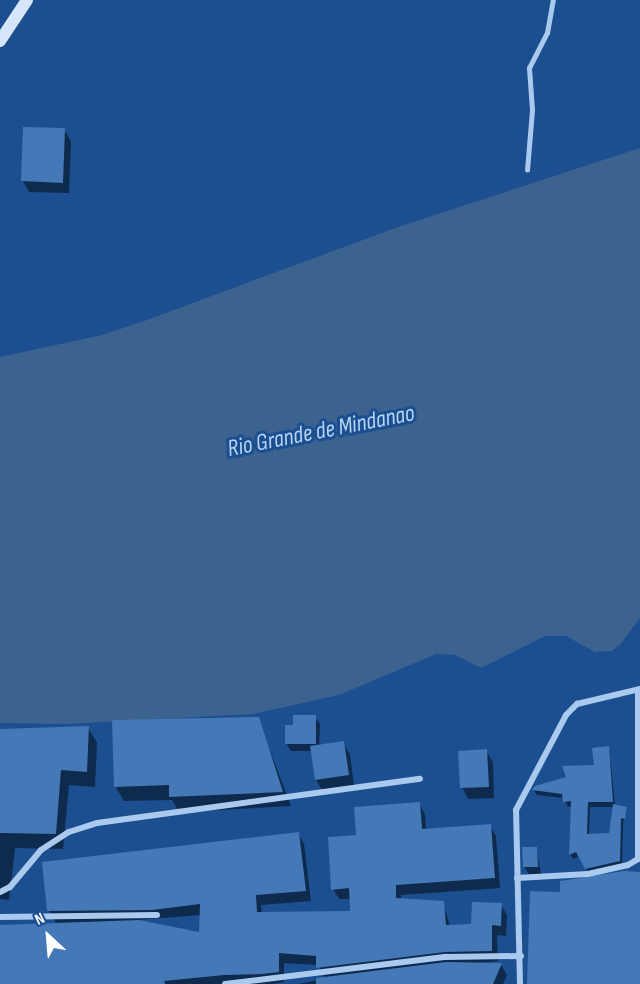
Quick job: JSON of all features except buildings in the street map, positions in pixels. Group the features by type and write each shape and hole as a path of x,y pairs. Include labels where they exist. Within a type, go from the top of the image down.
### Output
{"street":[{"path":"0,41 27,0"},
{"path":"518,878 588,874 628,865 638,859 639,689 582,701 566,715 516,810 520,984"},
{"path":"0,892 10,887 41,850 69,832 97,823 420,779"},
{"path":"0,917 157,915"},
{"path":"225,984 446,957 521,956"}],"lane":[{"path":"527,170 532,110 529,68 547,33 553,0"}],"water":[{"name":"Rio Grande de Mindanao","path":"640,148 640,618 620,645 611,651 595,652 566,636 545,636 481,668 455,655 436,654 339,695 253,714 68,724 0,723 0,357 102,335 398,227"}]}
